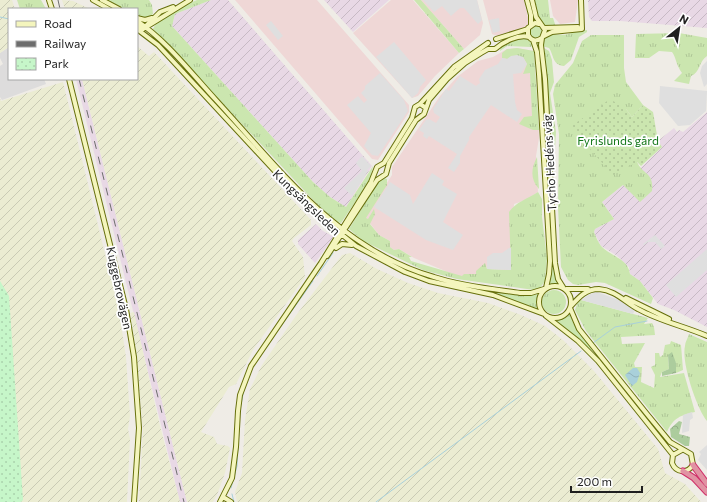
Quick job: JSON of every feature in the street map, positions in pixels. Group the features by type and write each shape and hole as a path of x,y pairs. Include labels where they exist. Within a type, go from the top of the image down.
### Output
{"highway":[{"path":"693,465 707,484"},
{"path":"683,472 694,478 707,492"}],"main road":[{"path":"93,0 109,8"},
{"path":"102,0 117,8"},
{"path":"138,26 145,29 160,12 190,0"},
{"path":"330,254 371,182 377,167 384,163 412,118 415,107 420,104 454,67 488,43 491,38 496,39 528,29 531,25 532,19 528,0"},
{"path":"532,0 536,17 544,28 582,28"},
{"path":"580,0 582,28"},
{"path":"138,19 153,21"},
{"name":"Kungsängsleden","path":"138,20 174,62 309,208 356,246 376,258 411,274 453,287 493,295 545,315"},
{"path":"153,21 151,29 161,41"},
{"path":"531,25 540,24"},
{"path":"543,37 544,28"},
{"path":"220,502 232,478 240,395 251,366 381,176 386,174 390,162 416,120 424,114 428,102 437,90 457,70 490,49 496,49 499,45 518,38 529,37 534,40 552,32 582,28"},
{"name":"Kungsängsleden","path":"138,29 145,29 161,41 341,233 391,261 434,278 520,293 531,293 545,288"},
{"path":"528,29 529,37"},
{"name":"Tycho Hedéns väg","path":"543,37 555,263 558,279 564,288"},
{"path":"496,39 499,45"},
{"name":"Tycho Hedéns väg","path":"534,40 537,49 539,74 550,260 545,288"},
{"path":"488,43 490,49"},
{"name":"Kuggebrovägen","path":"69,80 126,309 133,350 138,428 134,502"},
{"path":"420,104 426,108"},
{"path":"415,111 421,116"},
{"path":"380,165 385,166 387,171"},
{"path":"375,172 381,176"},
{"path":"321,263 340,244 356,246"},
{"path":"564,288 571,296 571,307 579,329 601,358 670,442 691,454 693,465 689,470 683,472 674,467 672,463 673,455 598,361 578,341 545,315 539,303 540,296 545,288 555,285 564,288 584,290 600,288 611,290 676,324"},
{"path":"545,315 560,317 584,293 593,290 605,290 617,295 648,314 707,336"},
{"path":"673,455 682,450"},
{"path":"223,497 231,502"}],"shaded area":[{"path":"211,0 228,0 372,166 346,207 330,197 313,182 172,26 175,14"},
{"path":"235,0 317,0 409,105 409,112 378,160 372,159"},
{"path":"324,0 389,0 353,32"},
{"path":"391,0 413,0 459,53 435,76 418,96 412,98 353,33"},
{"path":"421,0 477,0 483,23 480,35 464,49"},
{"path":"423,0 477,0 482,20 478,24 464,8 460,8 451,16 442,6 434,12"},
{"path":"483,0 524,0 529,22 528,26 500,37 492,34"},
{"path":"550,0 578,0 575,22 560,24 553,16"},
{"path":"588,0 707,0 707,28 620,21 592,21 589,17"},
{"path":"499,18 500,31 493,33 489,20"},
{"path":"271,21 283,36 278,40 266,25"},
{"path":"394,42 426,80 420,87 418,93 412,98 376,57"},
{"path":"8,48 8,80 44,80 46,84 2,100 0,97 0,66 3,64 0,58 0,53"},
{"path":"517,48 534,51 539,138 536,156 538,192 526,200 514,204 511,270 487,269 486,265 476,274 462,278 414,258 399,249 394,250 390,247 390,241 379,235 365,217 392,175 392,167 440,96 457,77 478,61 493,57 507,49"},
{"path":"517,55 523,57 527,64 521,73 513,74 515,102 517,110 522,114 517,122 491,105 469,137 469,140 460,156 460,163 454,172 448,168 457,154 429,136 427,139 423,136 424,133 419,130 426,120 429,119 436,123 440,117 434,113 433,109 446,89 449,91 460,76 476,86 480,83 479,79 485,70 498,64 502,58 507,59 511,56"},
{"path":"707,61 707,84 704,87 700,73 702,66"},
{"path":"380,73 404,100 408,111 378,156 372,155 364,146 371,133 347,105 358,96 364,103 367,100 361,93 365,89 365,86"},
{"path":"76,80 82,80 187,502 180,502"},
{"path":"660,86 707,91 706,111 690,125 678,126 659,103"},
{"path":"707,112 707,327 674,310 658,304 640,281 630,274 629,267 616,255 601,246 594,232 595,229 614,219 602,202 623,185 662,147 658,141 674,128 677,132 679,130 683,132"},
{"path":"362,156 371,166 367,170 368,171 352,196 344,188 362,171 356,163"},
{"path":"432,173 444,181 442,185 457,194 443,222 463,235 453,250 426,240 374,207 390,182 410,195 413,204"},
{"path":"316,224 323,231 334,237 315,263 298,244 298,240"},
{"path":"655,235 665,246 661,249 655,242 643,244"},
{"path":"511,248 511,270 487,269 487,257 493,253 502,253"},
{"path":"707,249 707,270 676,297 666,285"},
{"path":"597,292 628,305 635,310 633,314 581,300 590,294"},
{"path":"692,412 693,418 690,420 689,431 682,433 683,415"},
{"path":"707,445 707,470 698,460 701,454 699,452"}],"green space":[{"path":"0,0 12,0 15,8 8,8 8,48 0,53"},
{"path":"17,0 41,0 45,8 20,8"},
{"path":"62,0 73,1 88,8 65,8"},
{"path":"108,0 149,0 152,5 153,14 148,18 138,16 138,8 122,8"},
{"path":"197,0 211,0 175,14 172,26 313,182 330,197 346,207 373,166 370,180 341,223 336,221 316,203 153,29 156,24 166,15"},
{"path":"414,0 421,0 464,49 459,53"},
{"path":"533,0 548,0 550,18 553,18 556,27 544,25 537,17"},
{"path":"534,26 538,26 542,32 538,38 534,38 530,34 530,30"},
{"path":"587,30 587,32 579,37 571,60 564,66 555,62 549,48 542,46 543,39 546,36 552,34 565,35"},
{"path":"679,33 707,38 707,56 704,58 696,72 691,76 689,84 674,81 682,73 672,52 659,51 649,58 635,58 636,34"},
{"path":"591,35 624,35 624,68 626,82 643,105 632,117 626,109 632,143 637,162 650,177 652,185 652,191 640,202 623,185 602,202 614,219 595,229 594,232 601,246 623,261 629,269 630,274 640,281 653,298 651,304 605,283 596,282 578,285 573,284 568,280 561,267 558,207 559,134 553,94 555,85 573,63 582,41"},
{"path":"525,38 533,43 531,47 507,46 500,51 501,46 517,39"},
{"path":"537,42 539,42 542,70 557,280 559,284 548,285 552,260 541,69"},
{"path":"138,47 149,56 154,52 311,220 311,225 292,241 303,257 305,277 253,350 236,384 229,387 201,432 214,437 217,444 228,446 230,448 225,473 217,495 213,502 187,502 82,80 138,80"},
{"path":"517,48 534,51 539,130 533,130 519,124 524,117 532,116 530,73 523,74 527,64 523,57 508,59 502,58 502,53 507,49"},
{"path":"544,48 549,51 552,60 554,82 550,93 556,132 555,148 552,136"},
{"path":"63,82 119,311 126,357 130,416 128,429 130,439 127,502 0,502 0,99 1,101"},
{"name":"Fyrislunds gård","path":"610,99 626,109 632,117 643,105 653,112 658,141 662,147 641,166 637,162 613,175 570,127"},
{"path":"537,157 539,189 532,174"},
{"path":"384,178 387,179 387,185 366,218 368,219 374,209 375,214 370,224 379,235 390,241 390,247 394,250 399,249 412,257 409,257 411,261 462,276 464,274 476,274 476,271 485,263 487,269 511,270 509,212 518,203 538,192 542,199 542,217 547,258 545,281 540,288 534,290 457,279 423,270 363,241 349,229 378,182"},
{"path":"350,253 377,269 408,283 438,293 488,303 521,315 545,326 563,340 594,371 658,449 665,473 685,484 701,502 237,502 235,492 242,473 245,420 250,389 262,365 297,314 342,255"},
{"path":"376,255 407,269 468,287 520,295 538,294 536,304 538,311 503,297 424,277"},
{"path":"0,281 9,296 23,500 21,502 0,502"},
{"path":"554,290 559,291 565,297 565,307 559,313 554,314 549,313 543,307 542,302 543,297 549,291"},
{"path":"581,300 648,318 644,324 652,323 655,335 621,337 622,344 645,343 634,363 635,367 642,367 641,382 654,388 655,375 651,367 655,365 655,353 659,353 660,357 663,355 665,345 670,344 671,341 681,345 683,370 676,373 676,363 668,355 669,369 662,372 660,377 684,373 695,412 686,414 675,420 667,432 586,331 575,310 578,301"},
{"path":"134,312 160,426 180,502 139,502 143,430 136,351 130,313"},
{"path":"569,313 574,324 597,355 556,321 562,319"},
{"path":"689,334 707,342 707,421 695,396 685,363 685,343"},
{"path":"672,352 676,363 676,373 662,376 662,372 669,369 668,355"},
{"path":"679,421 682,422 679,434 690,437 689,446 685,446 671,437 670,429"}],"water":[{"path":"633,368 637,368 640,373 637,382 632,386 625,375"}],"waterway":[{"path":"0,17 8,19"},
{"path":"317,276 333,253"},
{"path":"281,326 313,281"},
{"path":"593,343 615,327 647,321"},
{"path":"376,502 581,351"},
{"path":"241,405 244,389"},
{"path":"231,488 237,466 239,420"},
{"path":"232,494 234,502"}],"railway":[{"path":"58,0 60,8"},
{"path":"79,80 184,502"}]}
